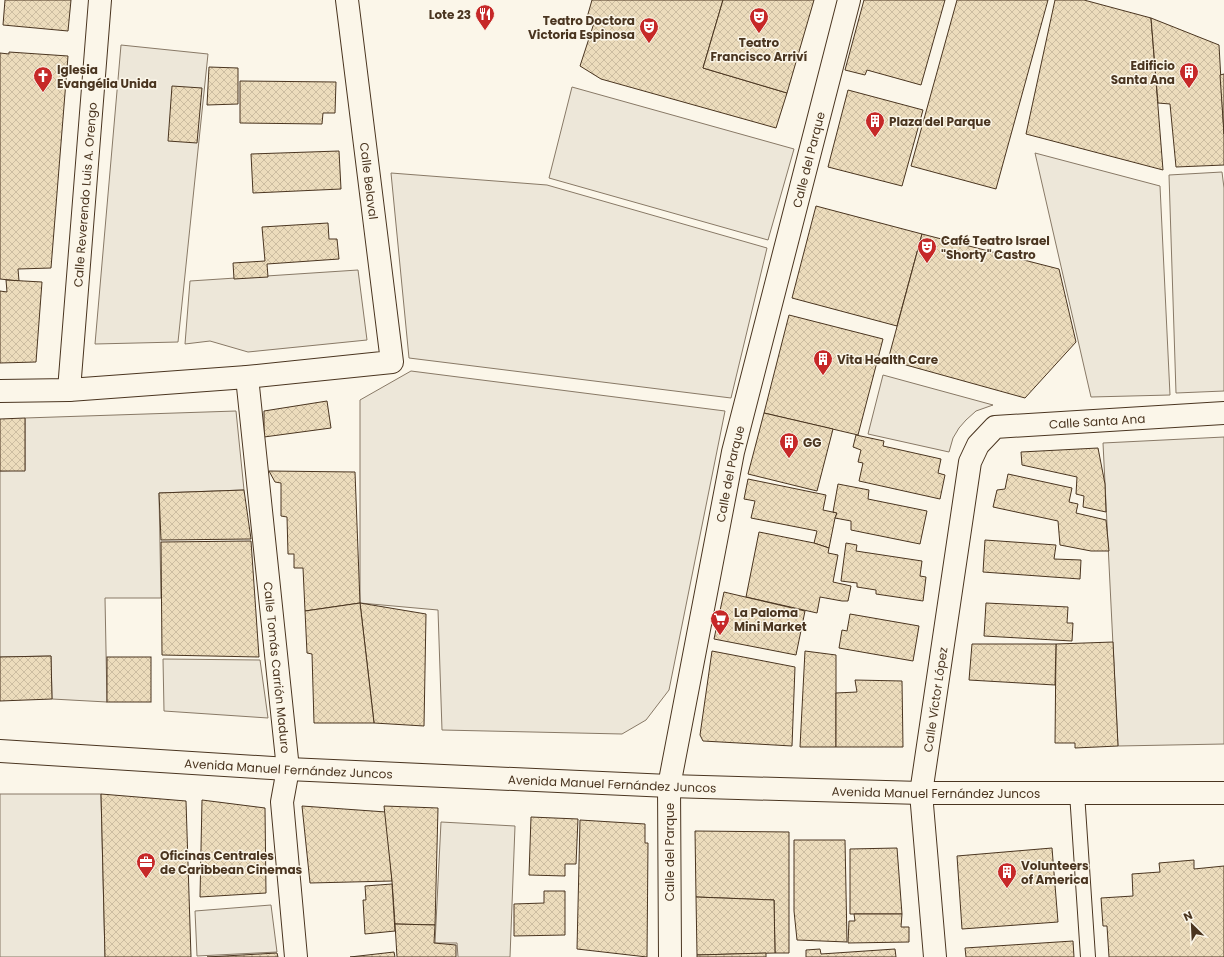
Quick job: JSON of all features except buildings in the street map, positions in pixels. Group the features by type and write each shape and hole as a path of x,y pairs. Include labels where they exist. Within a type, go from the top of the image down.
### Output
{"street":[{"name":"Calle Reverendo Luis A. Orengo","path":"69,390 100,0"},
{"name":"Calle Belaval","path":"247,377 392,362 347,0"},
{"name":"Calle del Parque","path":"670,957 669,786 733,452 849,0"},
{"path":"0,391 69,390 247,377"},
{"name":"Calle Tomás Carrión Maduro","path":"247,377 288,769 282,802 296,957"},
{"name":"Calle Santa Ana","path":"978,445 996,427 1224,413"},
{"name":"Calle Víctor López","path":"935,957 921,793 970,462 978,445"},
{"name":"Avenida Manuel Fernández Juncos","path":"0,752 288,769 669,786 921,793 1224,793"}],"lane":[{"path":"1077,793 1088,957"}],"shaded area":[{"path":"121,45 208,54 178,342 95,344"},
{"path":"572,87 794,149 768,240 549,178"},
{"path":"1035,153 1160,186 1170,395 1091,397"},
{"path":"1222,172 1224,188 1224,391 1176,393 1169,175"},
{"path":"391,173 547,185 767,248 731,398 409,358"},
{"path":"358,270 367,340 248,352 210,341 185,344 190,281"},
{"path":"411,371 725,411 669,690 646,720 622,734 442,730 438,610 360,603 360,400"},
{"path":"883,375 993,405 976,411 966,420 953,438 949,452 868,434"},
{"path":"236,411 244,490 159,493 161,598 105,598 107,702 52,699 51,656 0,657 0,471 25,470 25,418"},
{"path":"1224,437 1224,744 1118,746 1103,443"},
{"path":"163,659 260,660 268,718 164,711"},
{"path":"0,794 101,794 105,957 0,957"},
{"path":"441,822 515,826 510,957 458,957 457,943 435,943"},
{"path":"271,905 277,952 197,956 195,911"}],"place":[{"name":"Lote 23","path":"485,31"},
{"name":"Teatro Francisco Arriví","path":"759,34"},
{"name":"Teatro Doctora Victoria Espinosa","path":"649,44"},
{"name":"Edificio Santa Ana","path":"1189,89"},
{"name":"Iglesia Evangélia Unida","path":"43,93"},
{"name":"Plaza del Parque","path":"875,138"},
{"name":"Café Teatro Israel \"Shorty\" Castro","path":"927,264"},
{"name":"Vita Health Care","path":"823,376"},
{"name":"GG","path":"789,459"},
{"name":"La Paloma Mini Market","path":"720,636"},
{"name":"Oficinas Centrales de Caribbean Cinemas","path":"146,879"},
{"name":"Volunteers of America","path":"1007,889"}]}
